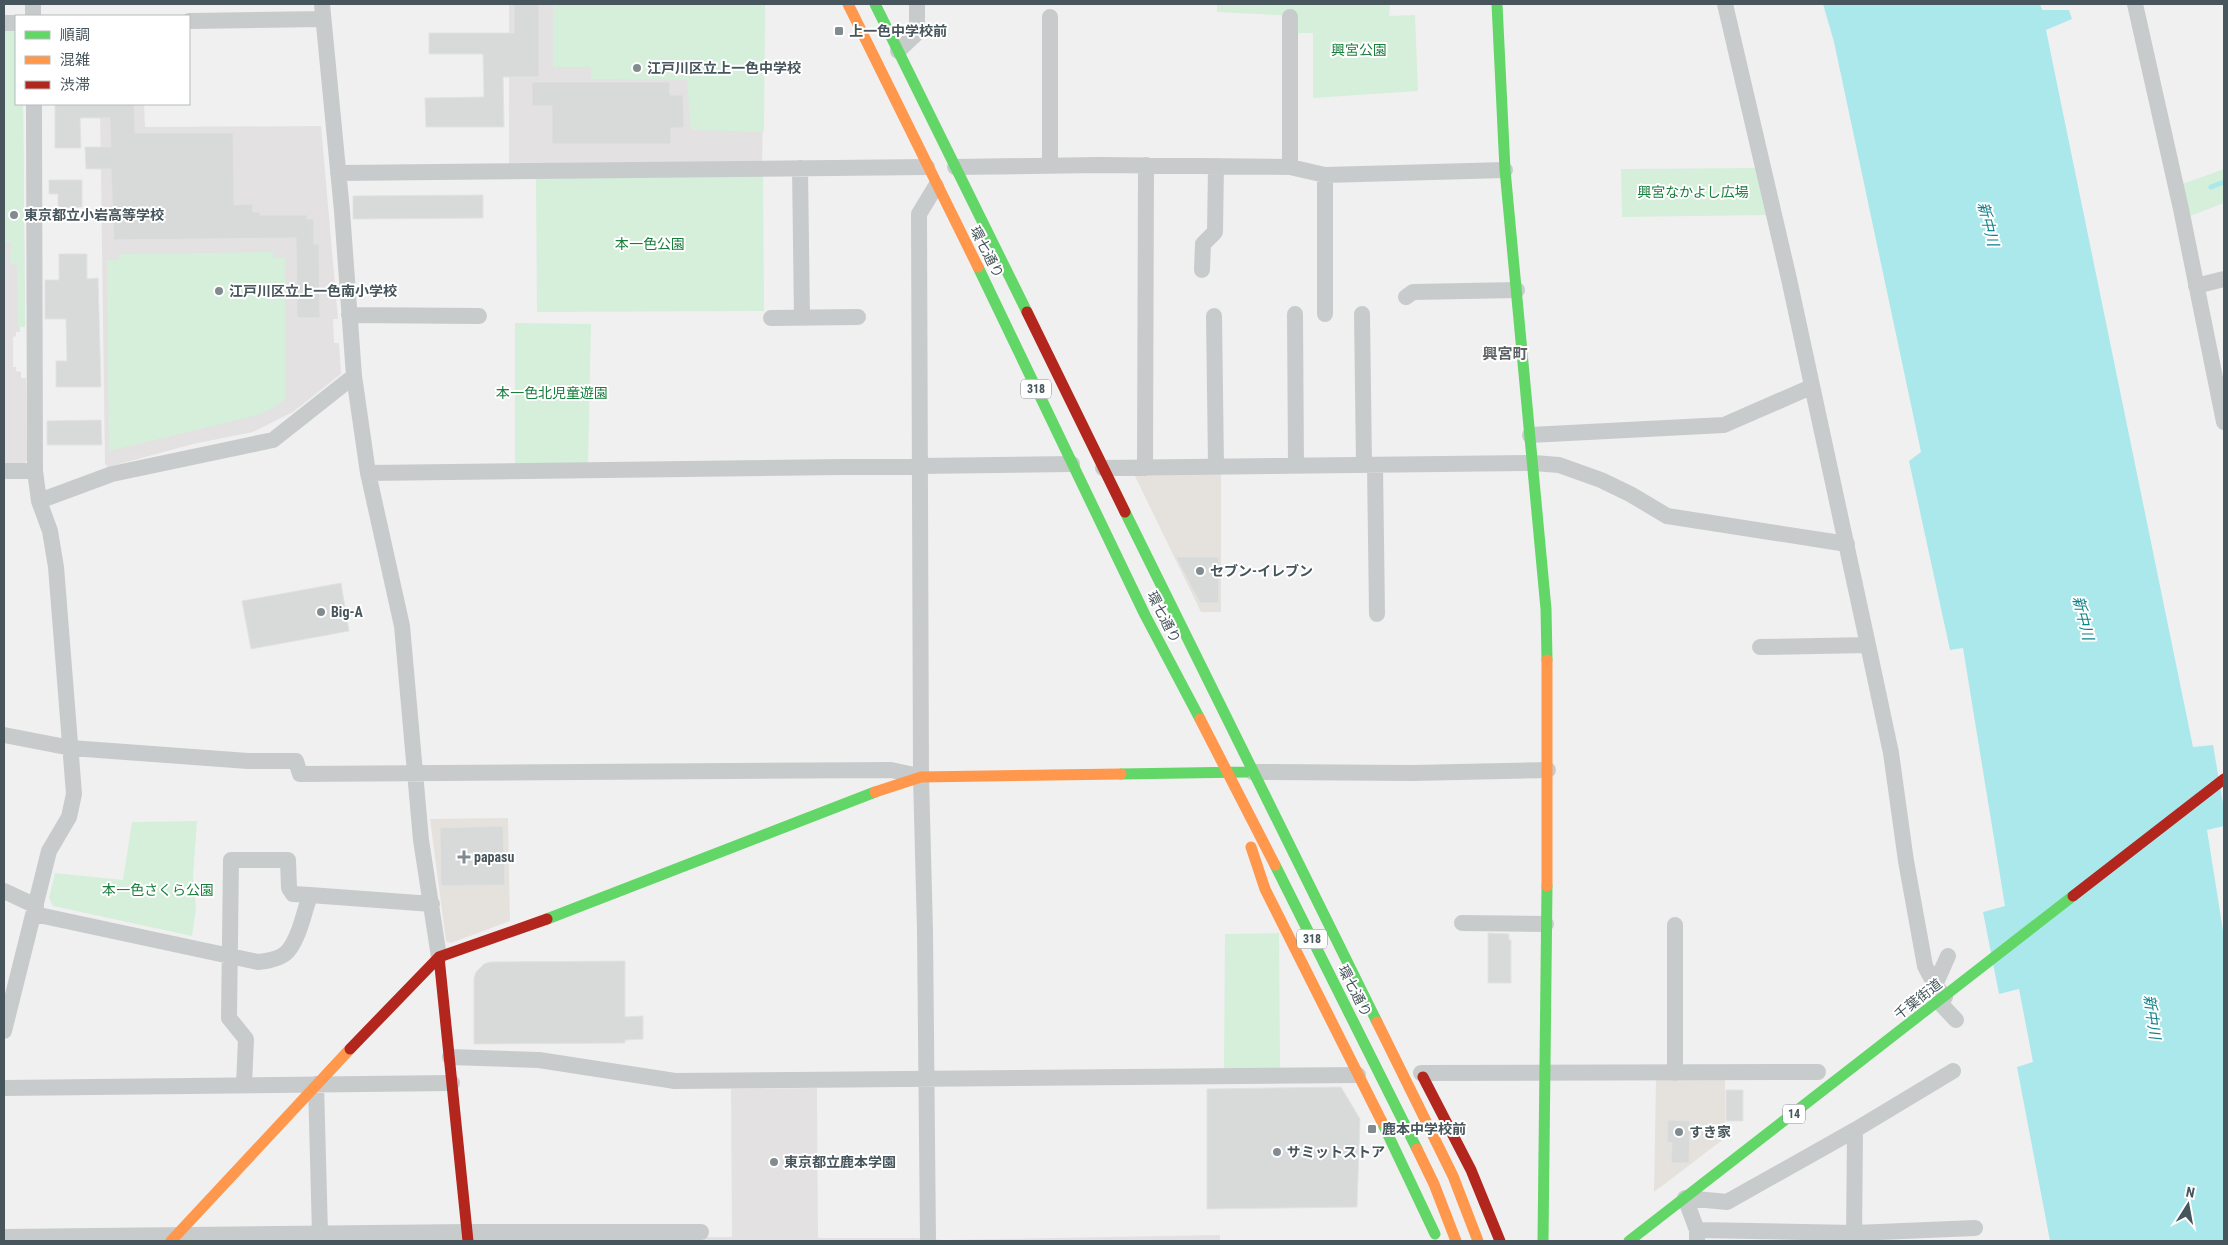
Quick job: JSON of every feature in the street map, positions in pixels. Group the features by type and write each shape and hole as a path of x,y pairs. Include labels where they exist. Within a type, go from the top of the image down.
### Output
{"main road":[{"name":"環七通り","path":"848,4 936,186 1003,318 1145,615 1229,772 1396,1106 1434,1184 1456,1241"},
{"name":"環七通り","path":"875,4 1252,772 1453,1176 1478,1241"},
{"path":"1496,4 1505,170 1534,463 1546,609 1548,770 1543,1241"},
{"path":"1229,772 1265,889 1399,1156 1438,1241"},
{"path":"174,1238 316,1084 439,957 512,932 899,782 921,777 1252,772 1301,841"},
{"name":"千葉街道","path":"1629,1241 1940,994 1960,986 2224,779"},
{"path":"439,957 467,1236"},
{"path":"1419,1068 1471,1170 1500,1241"}],"street":[{"path":"898,52 917,33 917,4"},
{"path":"1725,4 1789,280 1891,753 1906,861 1925,966 1956,1020"},
{"path":"2135,4 2224,422"},
{"path":"190,21 322,12 338,173 354,376 368,473 402,626 421,840 439,957"},
{"path":"1050,17 1050,166"},
{"path":"1290,17 1290,167"},
{"path":"4,1031 49,851 69,817 74,794 56,567 50,531 39,501 35,471 34,105"},
{"path":"1145,468 1146,166"},
{"path":"1202,270 1203,244 1216,232 1216,166"},
{"path":"338,173 927,167"},
{"path":"954,167 1290,167 1325,175 1505,170"},
{"path":"800,168 802,318"},
{"path":"1325,175 1325,314"},
{"path":"928,1241 925,930 921,777 919,214 936,186"},
{"path":"2196,286 2224,279"},
{"path":"1406,297 1413,292 1517,290"},
{"path":"1294,314 1296,466"},
{"path":"1362,314 1377,614"},
{"path":"349,316 479,316"},
{"path":"1214,316 1216,466"},
{"path":"771,318 858,317"},
{"path":"39,501 112,474 272,440 354,376"},
{"path":"1530,435 1724,425 1811,387"},
{"path":"1103,468 1534,463 1559,465 1601,480 1630,494 1667,516 1847,544"},
{"path":"368,473 1072,464"},
{"path":"4,471 35,471"},
{"path":"1760,647 1868,645"},
{"path":"4,735 71,748 248,762 296,761 300,774 891,770 921,777"},
{"path":"1252,772 1413,773 1548,770"},
{"path":"244,1085 246,1039 229,1018 231,860 288,860 289,888 293,894 432,904"},
{"path":"4,891 35,910 258,962 270,960 287,951 296,934 310,895"},
{"path":"1462,923 1546,924"},
{"path":"1675,925 1675,1073"},
{"path":"1940,994 1948,956"},
{"path":"450,1057 539,1060 675,1081 1358,1076"},
{"path":"1419,1068 1546,1073 1818,1072"},
{"path":"1953,1071 1855,1130 1728,1202 1685,1198 1697,1236 1855,1237 1975,1228"},
{"path":"4,1088 452,1083"},
{"path":"316,1084 320,1234"},
{"path":"1855,1130 1855,1237"},
{"path":"4,1237 174,1238 320,1234 467,1236 701,1232"}],"shaded area":[{"name":"江戸川区立上一色中学校","path":"509,4 765,4 762,163 509,165"},
{"name":"東京都立小岩高等学校","path":"4,28 15,105 23,105 25,327 20,327 20,332 16,332 16,336 13,337 13,367 16,367 16,371 21,372 21,378 26,378 27,460 23,466 4,466"},
{"name":"江戸川区立上一色南小学校","path":"100,105 144,105 145,127 321,126 338,319 333,319 334,343 339,343 341,374 293,412 253,432 193,444 108,467 105,464"},
{"path":"1132,470 1221,471 1221,612 1201,612"},
{"path":"508,818 510,921 451,943 446,941 430,819"},
{"path":"1725,1077 1725,1138 1654,1192 1656,1078"},
{"name":"東京都立鹿本学園","path":"817,1088 818,1238 916,1238 943,1240 1220,1235 1220,1241 698,1241 698,1237 732,1237 731,1089"}],"green space":[{"path":"553,4 765,4 764,132 691,130 687,80 591,79 591,67 553,67"},
{"name":"興宮公園","path":"1217,4 1390,4 1389,16 1415,15 1418,91 1313,98 1313,33 1294,33 1295,16 1217,12"},
{"path":"4,28 15,28 15,105 23,105 25,327 18,327 17,264 10,264 11,242 4,242"},
{"name":"興宮なかよし広場","path":"1758,168 1768,215 1622,217 1621,169"},
{"path":"2224,169 2224,203 2185,218 2177,186"},
{"name":"本一色公園","path":"763,176 764,311 537,312 536,177"},
{"path":"273,252 273,258 285,258 285,400 268,411 250,417 109,451 107,260 119,260 119,254"},
{"name":"本一色北児童遊園","path":"515,323 591,324 588,464 515,463"},
{"name":"本一色さくら公園","path":"197,821 193,876 196,908 192,936 53,906 49,898 55,873 123,880 132,822"},
{"path":"1279,933 1280,1069 1224,1070 1225,934"}],"water":[{"name":"新中川","path":"1823,4 2040,4 2042,10 2069,10 2072,19 2046,30 2193,747 2213,745 2224,809 2224,826 2207,830 2224,937 2224,1241 2050,1241 2017,1067 2033,1062 2019,989 1999,994 1983,912 2005,906 1963,648 1950,650 1909,461 1921,452 1834,42"}],"building":[{"path":"514,4 539,4 539,77 503,77 504,127 426,127 425,98 484,97 483,54 429,54 429,33 514,33"},
{"path":"532,82 670,82 670,95 683,95 684,128 671,128 671,144 552,144 552,106 532,106"},
{"path":"55,105 134,105 135,133 233,133 234,205 253,204 253,212 260,212 260,215 307,215 307,219 314,219 314,244 319,244 320,318 297,318 296,238 114,240 111,169 86,169 85,147 111,147 110,118 80,118 81,148 55,148"},
{"path":"49,180 82,180 82,207 58,208 58,194 49,194"},
{"path":"483,195 483,218 353,219 353,196"},
{"path":"59,254 87,254 87,279 98,278 101,387 56,387 56,361 67,361 66,319 45,319 45,280 59,280"},
{"path":"101,420 102,445 47,445 47,421"},
{"path":"1176,557 1219,557 1219,603 1200,603"},
{"path":"341,583 349,631 251,649 242,601"},
{"path":"503,826 505,885 441,886 440,828"},
{"path":"1488,933 1509,934 1509,940 1511,940 1511,983 1488,983"},
{"path":"625,961 625,1017 643,1016 643,1039 625,1040 625,1043 474,1044 474,978 476,972 484,964 490,962"},
{"path":"1341,1087 1360,1119 1357,1207 1207,1209 1207,1089"},
{"path":"1726,1090 1743,1090 1743,1121 1726,1121"},
{"name":"すき家","path":"1668,1120 1690,1121 1689,1163 1671,1163 1672,1143 1667,1142"}],"waterway":[{"path":"2211,187 2224,182"}],"traffic: fast":[{"path":"875,4 1027,312"},
{"path":"1497,4 1505,170 1546,609 1547,660"},
{"path":"978,267 1145,615 1200,719"},
{"path":"1125,512 1377,1022"},
{"path":"1121,774 1246,772"},
{"path":"547,919 875,792"},
{"path":"1275,865 1417,1149"},
{"path":"1543,1241 1547,886"},
{"path":"1629,1241 2073,896"},
{"path":"1382,1122 1435,1234"}],"traffic: slow":[{"path":"848,4 978,267"},
{"path":"1547,660 1547,886"},
{"path":"1200,719 1275,865"},
{"path":"875,792 921,777 1121,774"},
{"path":"1251,847 1265,889 1382,1122"},
{"path":"1377,1022 1453,1176 1478,1241"},
{"path":"171,1241 350,1049"},
{"path":"1417,1149 1434,1184 1456,1241"}],"traffic: jam":[{"path":"1027,312 1125,512"},
{"path":"2073,896 2224,779"},
{"path":"350,1049 439,957 547,919"},
{"path":"439,957 468,1241"},
{"path":"1423,1077 1471,1170 1500,1241"}],"place":[{"name":"上一色中学校前","path":"839,31"},
{"name":"江戸川区立上一色中学校","path":"637,68"},
{"name":"東京都立小岩高等学校","path":"14,215"},
{"name":"江戸川区立上一色南小学校","path":"219,291"},
{"name":"セブン-イレブン","path":"1200,571"},
{"name":"Big-A","path":"321,612"},
{"name":"papasu","path":"464,857"},
{"name":"鹿本中学校前","path":"1372,1129"},
{"name":"すき家","path":"1679,1132"},
{"name":"サミットストア","path":"1277,1152"},
{"name":"東京都立鹿本学園","path":"774,1162"}],"district":[{"name":"興宮町","path":"1505,354"}]}
